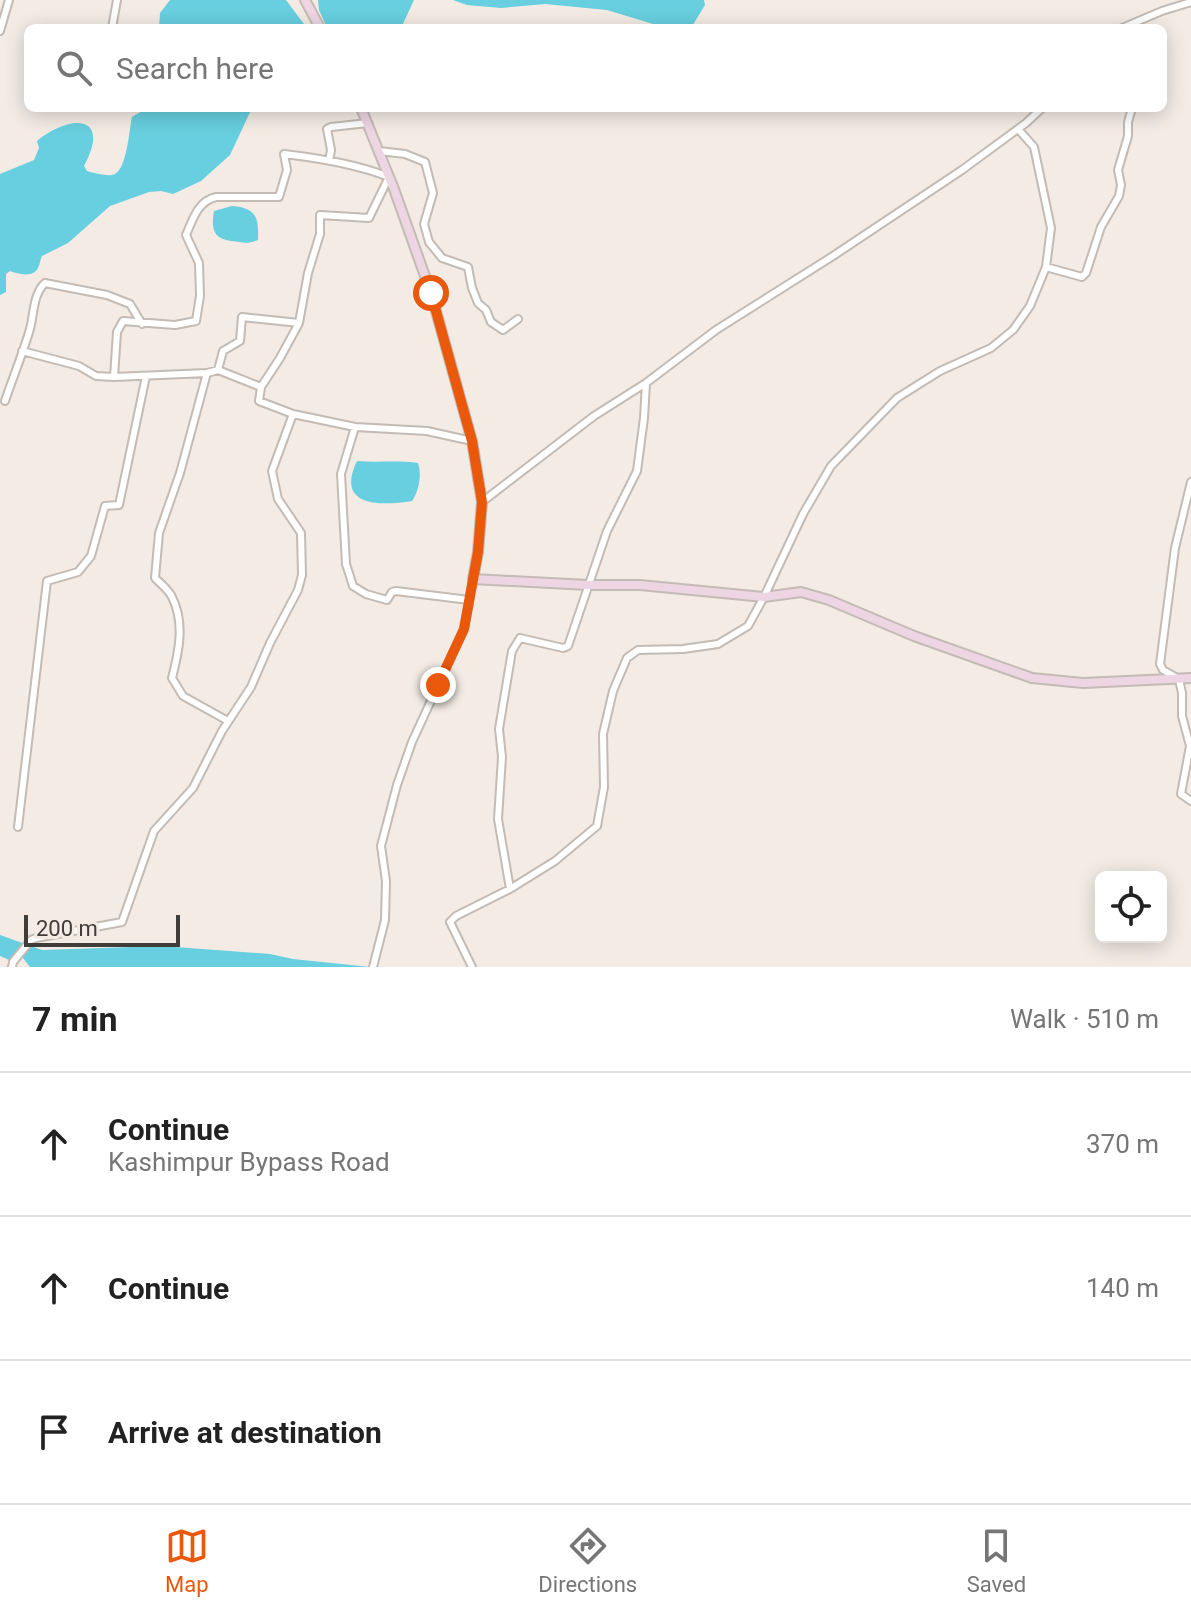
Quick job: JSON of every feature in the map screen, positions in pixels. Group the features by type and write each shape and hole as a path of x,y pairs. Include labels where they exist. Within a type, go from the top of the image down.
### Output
{"main road":[{"path":"305,0 318,24"},
{"path":"363,112 431,293 472,441 482,502 473,579 640,585 764,597 801,592 1032,678 1083,683 1191,678"}],"street":[{"path":"0,31 9,0"},
{"path":"113,24 117,0"},
{"path":"1136,24 1150,20 1162,11 1191,2"},
{"path":"482,502 594,416 646,383 716,330 962,170 1037,112"},
{"path":"1046,267 1082,277 1086,273 1101,227 1119,196 1121,185 1118,170 1128,136 1131,112"},
{"path":"329,161 331,150 327,129 368,123"},
{"path":"472,967 450,922 555,861 597,826 604,787 603,734 613,691 627,658 638,650 718,644 748,626 803,514 831,466 897,398 940,371 991,348 1013,330 1030,306 1046,267 1051,228 1036,155 1029,140 1018,129"},
{"path":"379,151 405,154 425,162 433,193 424,224 429,242 442,258 468,267 478,303 486,310 491,322 503,330 518,319"},
{"path":"114,377 117,332 123,321 175,325 196,321 200,296 199,263 186,235 196,212 206,199 279,197 287,170 284,154 329,161 389,177 369,218 320,215 320,234 308,273 299,323 261,387 259,401 293,414 355,427 427,431 472,441"},
{"path":"5,401 31,326 41,285 45,283 107,295 130,304 142,324"},
{"path":"218,370 223,351 240,341 242,317 299,323"},
{"path":"22,351 79,366 96,376 146,376 218,370 261,387"},
{"path":"207,373 180,473 159,533 155,578 171,594 179,616 180,647 172,678 183,696 228,721"},
{"path":"18,827 47,581 78,572 91,556 105,506 119,505 146,376"},
{"path":"510,889 498,819 502,757 499,729 512,651 520,638 563,648 568,646 607,531 637,471 646,383"},
{"path":"12,967 17,957 36,938 122,922 154,831 193,788 228,721 251,687 298,590 302,575 301,533 278,499 272,471 293,414"},
{"path":"355,427 341,474 346,564 353,586 366,594 387,600 396,591 469,600"},
{"path":"1191,482 1175,548 1160,664 1163,670 1179,679 1182,716 1190,746 1181,794 1191,801"},
{"path":"374,964 385,920 386,881 381,846 412,742 464,629 473,579"}],"water":[{"path":"170,0 286,0 304,24 159,24 160,13"},
{"path":"318,0 414,0 403,24 325,24"},
{"path":"453,0 704,0 705,5 693,24 653,24 607,10 545,4 501,8 467,5"},
{"path":"140,112 250,112 230,155 201,181 173,194 149,192 110,206 68,243 42,256 33,273 10,271 6,274 6,292 0,295 0,174 34,160 39,148 37,141 62,126 74,123 90,128 93,136 84,166 87,171 112,175 124,159 132,117"},
{"path":"232,206 246,209 254,215 258,240 225,240 217,235 213,227 214,211"},
{"path":"357,461 418,463 419,483 412,501 375,503 356,495 352,476"},
{"path":"0,935 42,950 162,946 270,954 370,967 30,967 19,953 9,960 0,956"}],"route":[{"path":"431,293 472,441 482,502 478,552 464,629 438,685"}]}
